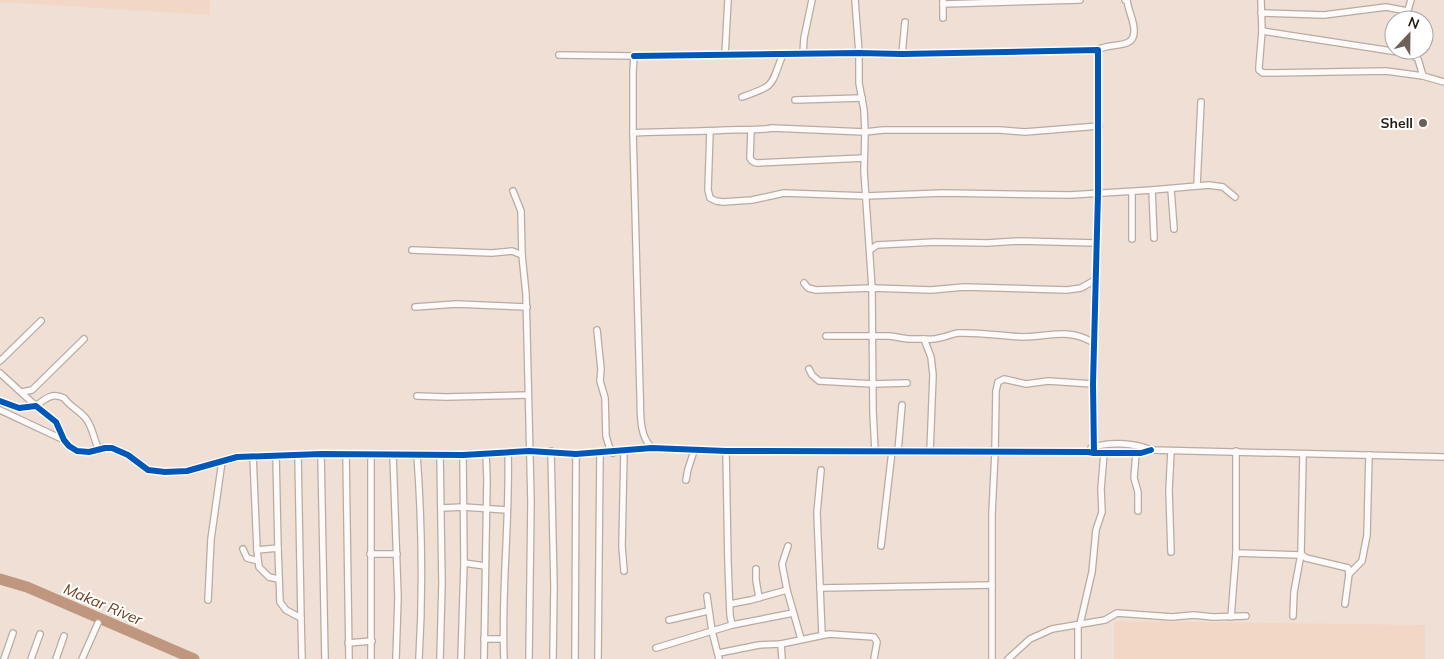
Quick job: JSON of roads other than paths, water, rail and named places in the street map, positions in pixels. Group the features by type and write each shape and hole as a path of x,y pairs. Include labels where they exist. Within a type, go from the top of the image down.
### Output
{"street":[{"path":"725,55 728,0"},
{"path":"803,54 804,38 812,0"},
{"path":"855,0 859,76 865,132 864,158 872,288 875,450"},
{"path":"943,18 943,2 1080,0"},
{"path":"559,55 902,54 1098,50 1106,46 1128,43 1132,39 1134,30 1126,0"},
{"path":"1261,0 1262,31 1259,70 1263,73 1386,71 1423,76 1444,82"},
{"path":"1261,12 1324,15 1386,7 1402,10"},
{"path":"902,54 906,22"},
{"path":"1262,31 1384,48"},
{"path":"1092,451 1098,194 1098,50"},
{"path":"742,97 769,87 775,78 784,54"},
{"path":"634,56 633,133 640,393 646,442 643,450"},
{"path":"1418,60 1423,76"},
{"path":"795,100 862,98"},
{"path":"1197,185 1201,102"},
{"path":"633,133 772,128 865,132 883,130 994,130 1025,132 1099,126"},
{"path":"751,130 750,158 756,162 812,162 864,158"},
{"path":"710,131 708,190 710,198 716,202 752,200 784,193 866,193 873,195 943,193 1098,194 1171,189 1197,185 1217,186 1228,190 1235,197"},
{"path":"1171,189 1174,230"},
{"path":"1152,190 1154,238"},
{"path":"513,191 521,211 526,307 531,502 529,659"},
{"path":"1132,192 1132,239"},
{"path":"869,238 877,245"},
{"path":"870,250 877,245 935,242 987,243 1019,241 1096,243"},
{"path":"412,250 489,253 512,251 522,255"},
{"path":"804,283 808,288 816,290 872,288 931,290 964,287 1067,290 1081,288 1095,280"},
{"path":"415,307 456,304 526,307"},
{"path":"0,361 41,321"},
{"path":"597,330 606,436 613,452"},
{"path":"826,336 938,339 950,334 961,333 1027,337 1069,334 1080,336 1094,343"},
{"path":"22,392 32,390 84,339"},
{"path":"924,339 931,357 933,375 930,452"},
{"path":"809,369 812,375 819,381 873,384 907,383"},
{"path":"0,372 56,422 64,440 77,451 89,452 112,448 128,455 148,470 165,472 187,472 237,457 322,454 463,455 529,451 600,454 652,448 726,451 1092,451 1136,454 1151,450"},
{"path":"992,659 992,514 996,391 999,381 1004,380 1026,384 1048,381 1093,384"},
{"path":"417,396 528,395"},
{"path":"0,401 19,408 36,406 48,397 60,396 83,415 88,422 99,450"},
{"path":"881,546 902,405"},
{"path":"0,410 64,440"},
{"path":"646,442 652,448"},
{"path":"1092,451 1121,444 1151,450 1171,451 1444,457"},
{"path":"686,480 694,450"},
{"path":"551,451 554,586 553,659"},
{"path":"624,451 622,546 624,571"},
{"path":"726,451 726,516 732,624"},
{"path":"1171,451 1169,490 1171,552"},
{"path":"1231,616 1236,553 1236,451"},
{"path":"504,659 508,452"},
{"path":"1078,659 1079,624 1092,572 1096,530 1102,512 1101,489 1104,453"},
{"path":"322,454 325,659"},
{"path":"346,454 349,659"},
{"path":"371,454 371,659"},
{"path":"440,454 442,508 440,659"},
{"path":"484,659 486,454"},
{"path":"575,659 576,454"},
{"path":"598,659 600,454"},
{"path":"1136,454 1134,478 1138,492 1138,511"},
{"path":"1293,616 1293,598 1300,554 1303,454"},
{"path":"298,455 302,659"},
{"path":"417,455 423,556 423,598 419,659"},
{"path":"461,659 464,563 463,455"},
{"path":"1345,604 1350,574 1362,561 1366,535 1369,455"},
{"path":"253,456 259,567 263,572 276,579"},
{"path":"276,456 278,548 276,579 280,602 286,610 301,618"},
{"path":"393,456 398,597 396,659"},
{"path":"208,600 211,539 222,461"},
{"path":"822,470 818,513 822,635"},
{"path":"442,508 463,507 507,510"},
{"path":"788,546 782,564 787,590 801,639"},
{"path":"258,550 278,548"},
{"path":"243,549 247,558 258,561"},
{"path":"1236,553 1300,554 1306,558 1354,568"},
{"path":"370,554 397,554"},
{"path":"464,563 485,566"},
{"path":"1346,567 1350,574"},
{"path":"756,569 759,598"},
{"path":"820,588 992,585"},
{"path":"730,604 787,590"},
{"path":"707,596 712,631 719,656 760,645 781,644 835,634 874,637 877,642 874,659"},
{"path":"669,620 708,610"},
{"path":"656,648 732,624 793,613"},
{"path":"1008,659 1035,636 1052,629 1107,619 1115,613 1172,617 1194,615 1214,617 1246,616"},
{"path":"82,659 98,623"},
{"path":"4,659 13,633"},
{"path":"31,659 40,634"},
{"path":"56,659 64,636"},
{"path":"484,638 503,639"},
{"path":"348,643 372,640"},
{"path":"781,644 782,659"}],"waterway":[{"name":"Makar River","path":"0,579 27,587 194,659"}],"place":[{"name":"Shell","path":"1423,123"}]}
